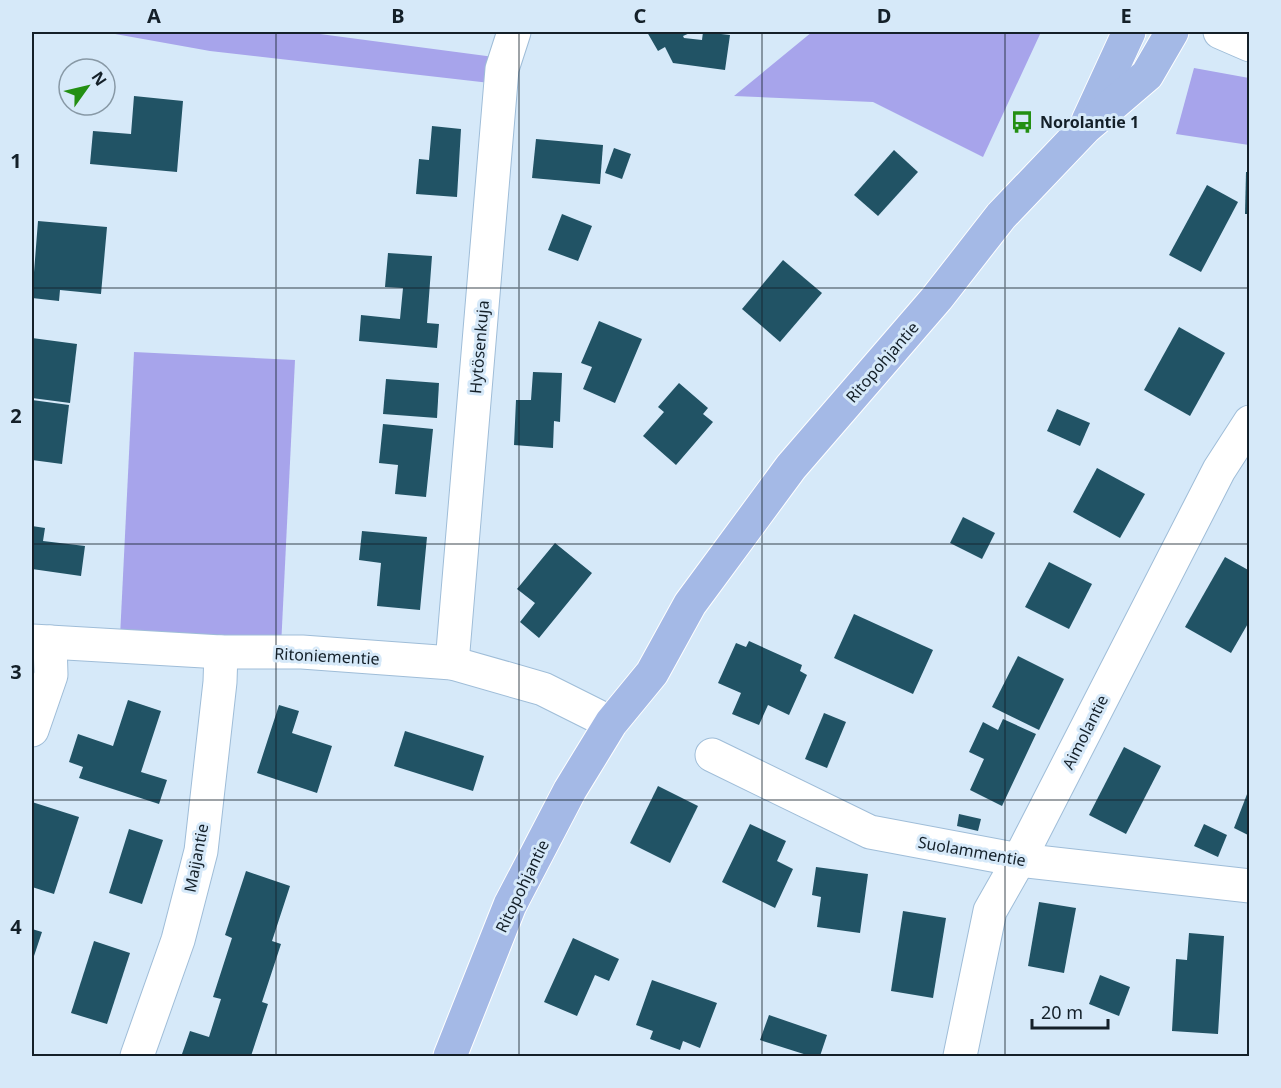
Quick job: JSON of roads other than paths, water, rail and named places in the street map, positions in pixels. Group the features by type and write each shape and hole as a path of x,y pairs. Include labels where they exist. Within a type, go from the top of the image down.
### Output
{"main road":[{"name":"Ritopohjantie","path":"1085,128 1129,32"},
{"name":"Ritopohjantie","path":"450,1056 510,905 570,790 611,723 652,673 690,604 791,467 937,298 1001,216 1085,128 1147,75 1172,32"}],"street":[{"name":"Hytösenkuja","path":"452,663 502,69 514,32"},
{"path":"1220,32 1250,45"},
{"name":"Aimolantie","path":"960,1056 990,911 1019,860 1214,480 1250,422"},
{"name":"Ritoniementie","path":"40,642 221,652 302,652 452,663 543,689 611,723"},
{"path":"32,730 51,675 40,642"},
{"name":"Maijantie","path":"137,1056 178,940 201,851 220,682 221,652"},
{"name":"Suolammentie","path":"712,755 870,832 1019,860 1250,886"}],"place":[{"name":"Norolantie 1","path":"1022,122"}]}
